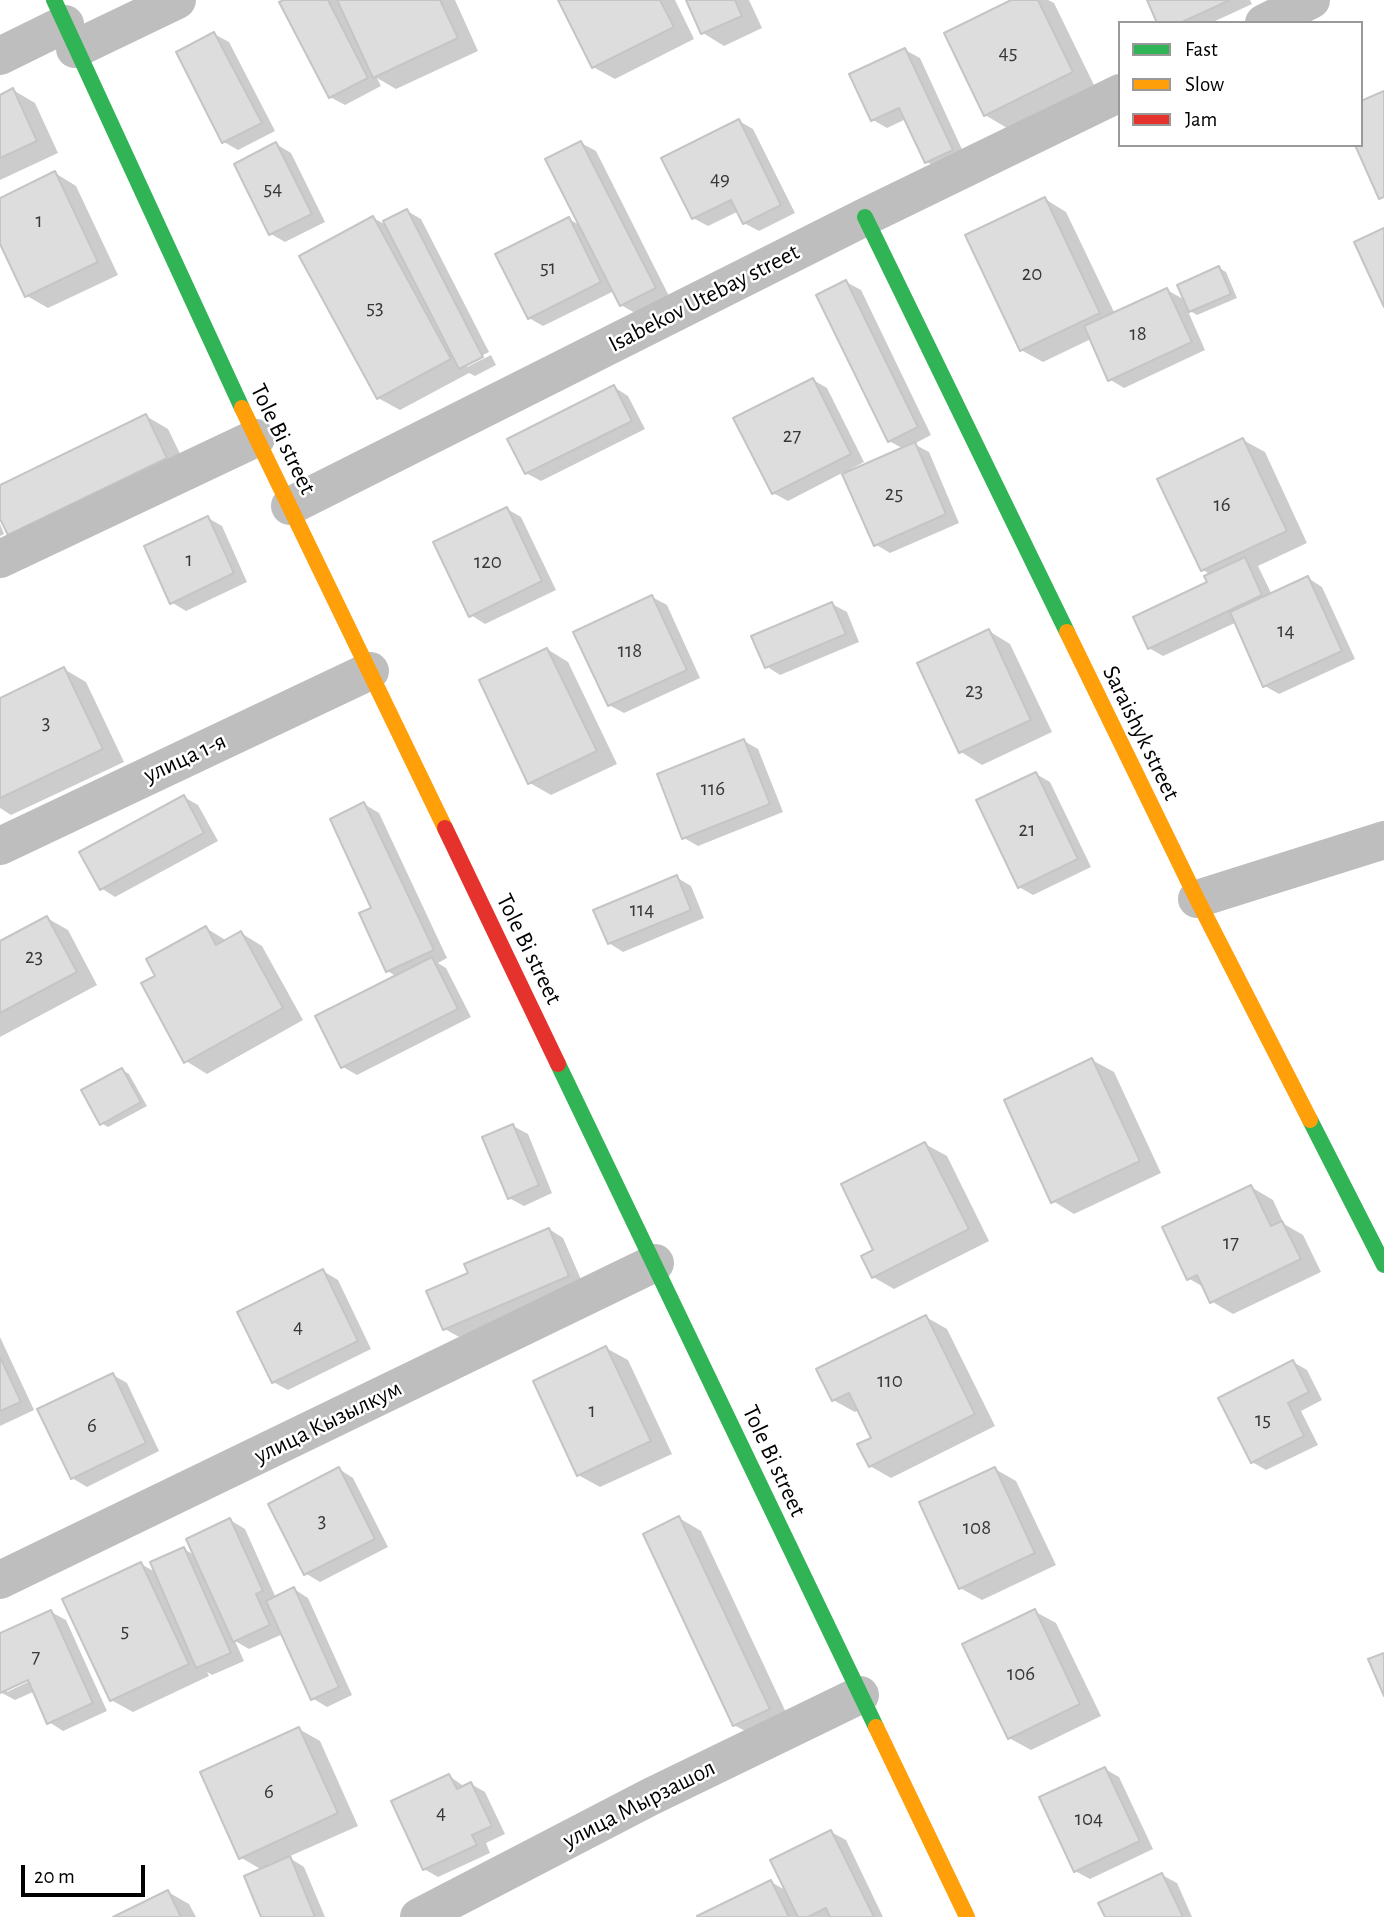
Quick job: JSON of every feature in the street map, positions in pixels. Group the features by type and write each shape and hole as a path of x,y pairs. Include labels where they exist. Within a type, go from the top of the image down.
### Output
{"street":[{"path":"0,56 65,24 177,0"},
{"path":"1268,21 1311,0"},
{"name":"Tole Bi street","path":"65,24 256,438 967,1917"},
{"name":"Isabekov Utebay street","path":"290,506 865,217 1118,94"},
{"name":"Saraishyk street","path":"865,217 1197,899 1384,1265"},
{"path":"0,559 256,438"},
{"name":"улица 1-я","path":"0,846 370,671"},
{"path":"1197,899 1384,839"},
{"name":"улица Кызылкум","path":"0,1580 654,1264"},
{"name":"улица Мырзашол","path":"419,1917 650,1797 860,1695"}],"building":[{"path":"328,0 368,78 329,98 279,2"},
{"path":"337,0 440,0 458,38 373,78"},
{"path":"558,0 660,0 674,27 592,68"},
{"path":"686,0 735,0 742,16 701,34"},
{"path":"1011,0 1038,0 1073,72 984,116 944,33"},
{"path":"1147,0 1230,0 1184,21 1156,21"},
{"path":"214,32 262,123 222,143 176,52"},
{"path":"905,48 953,150 925,163 899,108 871,121 849,74"},
{"path":"13,88 37,141 0,158 0,95"},
{"path":"1384,91 1384,197 1379,199 1356,147 1363,147 1363,100"},
{"path":"739,119 781,205 743,224 731,200 692,219 661,158"},
{"path":"581,141 656,288 620,306 545,159"},
{"path":"276,142 312,214 269,235 234,164"},
{"path":"55,171 98,262 25,297 0,244 0,198"},
{"path":"1045,197 1100,313 1020,351 965,235"},
{"path":"407,209 483,357 459,369 383,221"},
{"path":"373,216 451,359 377,399 299,256"},
{"path":"569,217 601,282 528,319 495,254"},
{"path":"1384,228 1384,307 1354,242"},
{"path":"1219,266 1231,294 1189,312 1177,285"},
{"path":"846,280 918,427 888,442 816,295"},
{"path":"1167,288 1192,342 1108,381 1084,326"},
{"path":"813,378 851,454 772,494 733,418"},
{"path":"614,385 632,421 525,474 507,439"},
{"path":"146,414 167,458 8,535 0,519 0,485"},
{"path":"1243,438 1287,531 1201,571 1157,479"},
{"path":"915,442 946,514 874,546 842,474"},
{"path":"507,507 542,581 469,617 433,542"},
{"path":"208,516 234,573 170,604 144,546"},
{"path":"1245,557 1262,595 1148,649 1133,617 1207,582 1204,576"},
{"path":"1308,576 1342,651 1263,687 1230,612"},
{"path":"652,595 687,670 608,706 573,632"},
{"path":"832,602 846,634 765,668 751,636"},
{"path":"989,629 1031,720 959,753 917,663"},
{"path":"547,648 597,751 528,784 479,680"},
{"path":"64,667 103,749 0,798 0,698"},
{"path":"744,739 770,804 682,839 657,774"},
{"path":"1036,772 1078,859 1018,888 976,800"},
{"path":"184,795 204,833 100,890 79,852"},
{"path":"364,802 434,950 386,972 359,913 371,908 330,819"},
{"path":"677,875 691,910 608,944 593,910"},
{"path":"47,916 77,972 0,1013 0,941"},
{"path":"206,926 216,945 241,931 283,1008 184,1063 141,983 155,976 146,959"},
{"path":"432,957 458,1009 341,1068 315,1016"},
{"path":"1092,1058 1140,1161 1051,1203 1004,1100"},
{"path":"122,1068 141,1102 100,1125 81,1090"},
{"path":"513,1124 539,1185 508,1199 482,1137"},
{"path":"925,1142 969,1229 872,1278 861,1256 873,1250 841,1184"},
{"path":"1251,1185 1271,1226 1282,1221 1301,1259 1210,1303 1197,1275 1187,1280 1162,1227"},
{"path":"549,1228 569,1276 443,1330 426,1291 468,1273 464,1264"},
{"path":"323,1269 358,1341 272,1383 237,1312"},
{"path":"926,1315 975,1414 869,1467 857,1444 871,1438 849,1393 832,1401 816,1369"},
{"path":"606,1346 651,1441 577,1476 533,1381"},
{"path":"0,1357 21,1402 0,1411"},
{"path":"1293,1360 1309,1392 1288,1403 1304,1436 1251,1463 1218,1398"},
{"path":"113,1373 146,1443 71,1479 37,1409"},
{"path":"339,1467 375,1539 304,1575 268,1504"},
{"path":"995,1467 1035,1553 959,1589 919,1502"},
{"path":"679,1516 770,1709 733,1726 643,1534"},
{"path":"230,1518 263,1591 256,1594 270,1625 233,1642 186,1539"},
{"path":"184,1547 231,1653 196,1668 150,1562"},
{"path":"141,1562 189,1664 110,1701 62,1599"},
{"path":"294,1587 339,1687 311,1700 266,1601"},
{"path":"1035,1609 1080,1704 1008,1739 962,1644"},
{"path":"51,1610 93,1703 47,1724 28,1680 0,1693 0,1633"},
{"path":"1384,1653 1384,1696 1368,1659"},
{"path":"299,1727 338,1813 239,1859 200,1772"},
{"path":"1105,1767 1140,1841 1074,1872 1039,1797"},
{"path":"449,1774 457,1789 471,1782 492,1826 472,1835 477,1845 423,1870 391,1801"},
{"path":"831,1830 874,1917 830,1917 826,1908 808,1917 798,1917 770,1860"},
{"path":"290,1856 315,1917 261,1917 244,1876"},
{"path":"1162,1873 1183,1917 1105,1917 1098,1903"},
{"path":"771,1880 789,1917 697,1917 697,1916"},
{"path":"168,1890 181,1917 113,1917"}],"traffic: fast":[{"path":"54,0 242,408"},
{"path":"865,217 1067,632"},
{"path":"558,1064 876,1727"},
{"path":"1310,1120 1384,1265"}],"traffic: slow":[{"path":"242,408 445,828"},
{"path":"1067,632 1197,899 1310,1120"},
{"path":"876,1727 967,1917"}],"traffic: jam":[{"path":"445,828 558,1064"}]}
